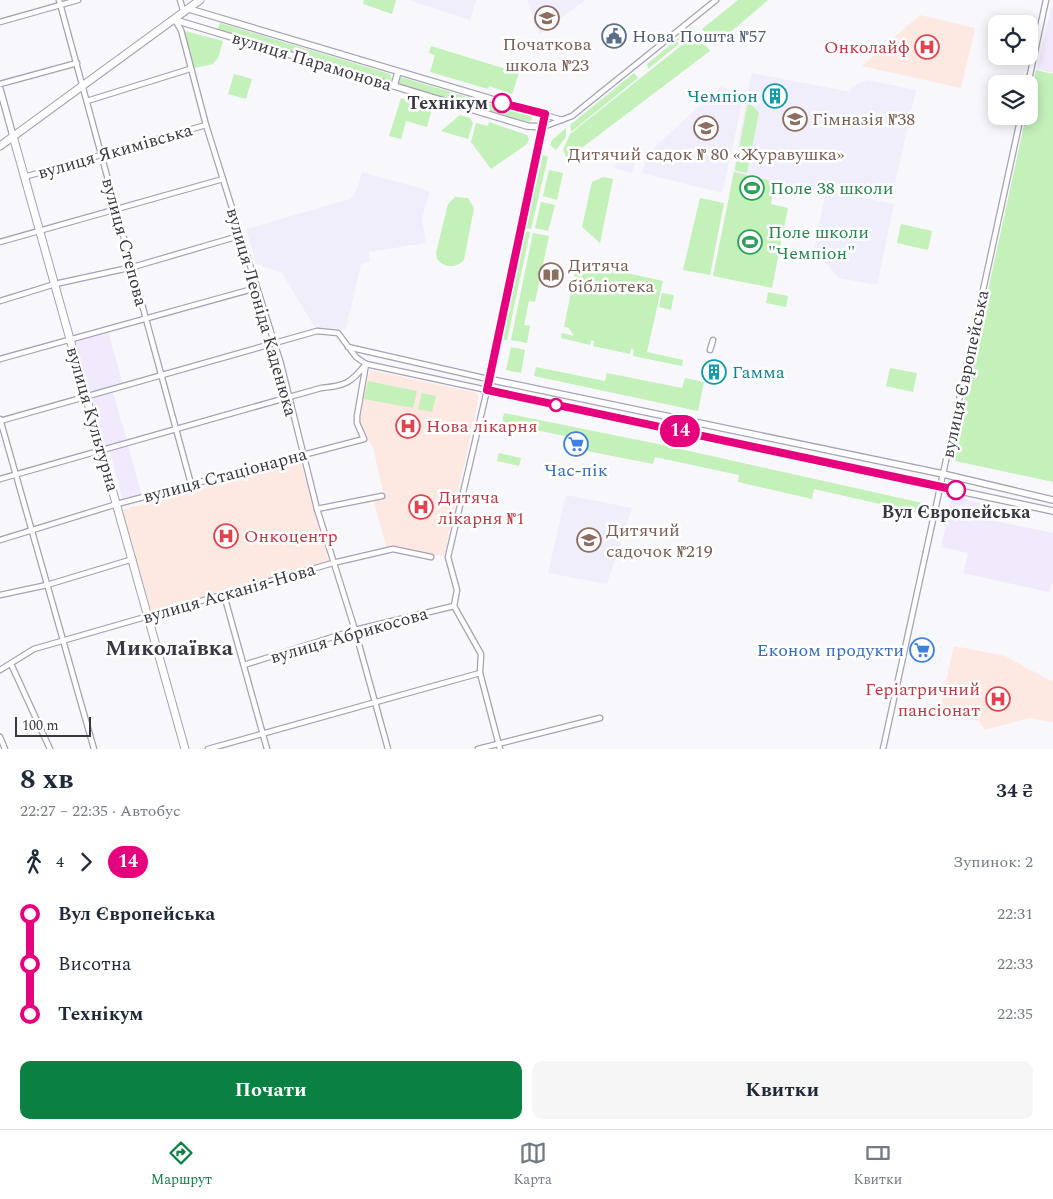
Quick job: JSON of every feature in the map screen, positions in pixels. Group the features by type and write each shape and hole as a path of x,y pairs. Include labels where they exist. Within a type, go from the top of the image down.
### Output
{"main road":[{"path":"0,146 200,0"},
{"name":"вулиця Культурна","path":"13,136 185,749"}],"street":[{"name":"вулиця Степова","path":"59,0 146,320 163,374 191,484"},
{"path":"0,22 78,0"},
{"path":"180,0 186,11"},
{"name":"вулиця Парамонова","path":"175,20 527,126 543,127 564,120 641,62 716,0"},
{"path":"1030,75 1046,0"},
{"name":"вулиця Парамонова","path":"186,11 564,120"},
{"name":"вулиця Леоніда Каденюка","path":"175,20 181,30 190,69 239,236 274,342 317,509 355,630 388,749"},
{"path":"0,84 77,63"},
{"path":"87,101 190,69"},
{"path":"394,86 398,72"},
{"name":"вулиця Культурна","path":"0,88 13,136"},
{"path":"500,746 480,673 481,654 454,606 457,590 448,557 487,390 545,114"},
{"name":"вулиця Якимівська","path":"24,177 206,125"},
{"name":"вулиця Європейська","path":"883,749 1019,125"},
{"path":"0,242 223,179"},
{"path":"0,301 55,284 133,267 239,236"},
{"path":"0,360 256,288"},
{"path":"94,749 0,420 318,331 338,333 356,358 366,364 1053,511"},
{"path":"710,350 712,340"},
{"path":"348,347 488,379 943,474 1053,500"},
{"path":"0,479 321,388 347,384 366,364"},
{"name":"вулиця Стаціонарна","path":"0,540 117,504 302,453 364,438 356,416 366,364"},
{"path":"317,509 382,496"},
{"name":"вулиця Асканія-Нова","path":"0,670 34,649 333,563 393,550 431,557"},
{"path":"0,595 47,585 133,560"},
{"path":"224,595 267,749"},
{"name":"вулиця Абрикосова","path":"244,665 355,630 454,606"},
{"path":"11,664 50,749"},
{"path":"208,749 480,673"},
{"path":"478,749 500,746 600,718"},
{"path":"0,737 5,749"}],"shaded area":[{"name":"Початкова школа №23","path":"408,0 476,0 470,20"},
{"name":"Початкова школа №23","path":"527,0 585,0 539,35"},
{"path":"1053,0 1053,73 1037,69"},
{"name":"Онколайф","path":"920,15 975,28 961,88 862,66"},
{"path":"751,73 851,92 852,86 868,80 916,90 892,196 833,186 832,192 894,204 877,285 839,278 814,250 826,191 775,182 729,195"},
{"name":"Дитячий садок № 80 «Журавушка»","path":"722,85 742,104 722,193 642,173 649,152"},
{"path":"628,150 638,153 632,173 615,168 617,159"},
{"path":"362,172 430,191 422,218 426,243 369,252 370,262 361,264 346,328 338,333 317,331 282,273 256,263 246,229 350,199 357,190"},
{"path":"108,331 123,384 89,393 75,340"},
{"path":"370,370 477,393 479,397 444,556 387,549 373,499 384,496 373,447 360,427 359,405"},
{"path":"112,390 127,440 105,446 91,396"},
{"path":"128,446 142,496 123,501 110,451"},
{"name":"Онкоцентр","path":"301,462 329,562 151,612 122,510"},
{"name":"Дитячий садочок №219","path":"566,495 632,508 607,584 548,573"},
{"path":"952,496 980,503 977,517 1053,533 1053,580 1049,592 963,573 968,553 941,547"},
{"name":"Геріатричний пансіонат","path":"954,646 1005,656 1053,682 1053,722 1029,718 985,730 979,721 938,716"}],"green space":[{"path":"364,0 396,0 392,14 363,4"},
{"path":"738,0 768,0 714,46 702,29"},
{"path":"220,23 390,74 392,79 387,81 217,30"},
{"path":"692,27 695,31 648,69 647,64"},
{"path":"181,30 223,41 218,58 213,64 190,69"},
{"path":"696,34 710,51 567,159 563,150 570,134"},
{"path":"431,46 519,73 512,94 489,86 488,89 430,72 435,55 429,53"},
{"path":"1036,70 1053,74 1053,482 951,460 1024,125 1038,125 1038,75 1035,75"},
{"path":"634,73 638,78 571,132 570,125"},
{"path":"234,74 252,79 246,99 228,94"},
{"path":"401,77 531,116 532,120 528,122 398,84"},
{"path":"401,98 432,108 427,127 406,121 401,139 389,136"},
{"path":"748,102 759,112 747,173 735,170"},
{"path":"460,115 470,118 473,123 468,139 441,131"},
{"path":"489,122 527,135 529,139 527,144 491,169 471,142 476,123 488,126"},
{"path":"566,128 566,137 556,150 550,145 552,140"},
{"path":"543,155 548,157 531,229 525,228"},
{"path":"549,170 563,173 557,200 543,196"},
{"name":"Поле школи \"Чемпіон\"","path":"734,172 775,182 771,204 788,208 772,288 713,276"},
{"path":"603,177 613,179 600,243 582,227 592,182"},
{"path":"455,197 468,198 474,208 464,260 457,265 447,266 437,259 436,253 448,204"},
{"path":"700,198 724,203 710,275 683,270"},
{"path":"541,202 555,205 548,231 535,228"},
{"path":"901,224 932,231 928,250 897,243"},
{"path":"524,231 530,232 507,340 501,339"},
{"path":"533,233 549,236 535,302 529,301 524,325 530,326 527,343 511,340"},
{"path":"577,262 663,281 647,352 683,360 682,366 633,356 634,350 631,349 630,354 593,346 594,341 591,340 590,345 561,338 562,333 574,336 569,328 564,327"},
{"path":"768,292 788,296 786,307 766,303"},
{"path":"662,293 674,295 671,310 659,307"},
{"path":"511,347 525,350 521,373 506,370"},
{"path":"536,367 605,381 607,373 682,388 685,378 704,382 698,411 534,376"},
{"path":"890,368 917,373 913,392 886,386"},
{"path":"368,381 417,391 413,408 364,399"},
{"path":"422,393 436,396 432,412 418,409"},
{"path":"504,413 658,444 927,504 924,514 814,489 812,499 738,482 739,475 655,457 653,464 572,448 574,438 502,423"},
{"path":"499,453 521,458 519,466 497,461"}],"bus line":[{"name":"14","path":"502,103 545,114 540,146 496,340 487,390 956,490"}],"place":[{"name":"Початкова школа №23","path":"547,18"},
{"name":"Нова Пошта №57","path":"614,36"},
{"name":"Онколайф","path":"927,47"},
{"name":"Чемпіон","path":"775,96"},
{"name":"Технікум","path":"502,103"},
{"name":"Гімназія №38","path":"795,119"},
{"name":"Дитячий садок № 80 «Журавушка»","path":"706,128"},
{"name":"Поле 38 школи","path":"752,188"},
{"name":"Поле школи \"Чемпіон\"","path":"750,242"},
{"name":"Дитяча бібліотека","path":"551,275"},
{"name":"Гамма","path":"714,372"},
{"name":"Нова лікарня","path":"408,426"},
{"name":"Час-пік","path":"576,444"},
{"name":"Вул Європейська","path":"956,490"},
{"name":"Дитяча лікарня №1","path":"421,507"},
{"name":"Онкоцентр","path":"226,536"},
{"name":"Дитячий садочок №219","path":"589,540"},
{"name":"Економ продукти","path":"922,650"},
{"name":"Геріатричний пансіонат","path":"998,699"}],"district":[{"name":"Миколаївка","path":"169,647"}]}
